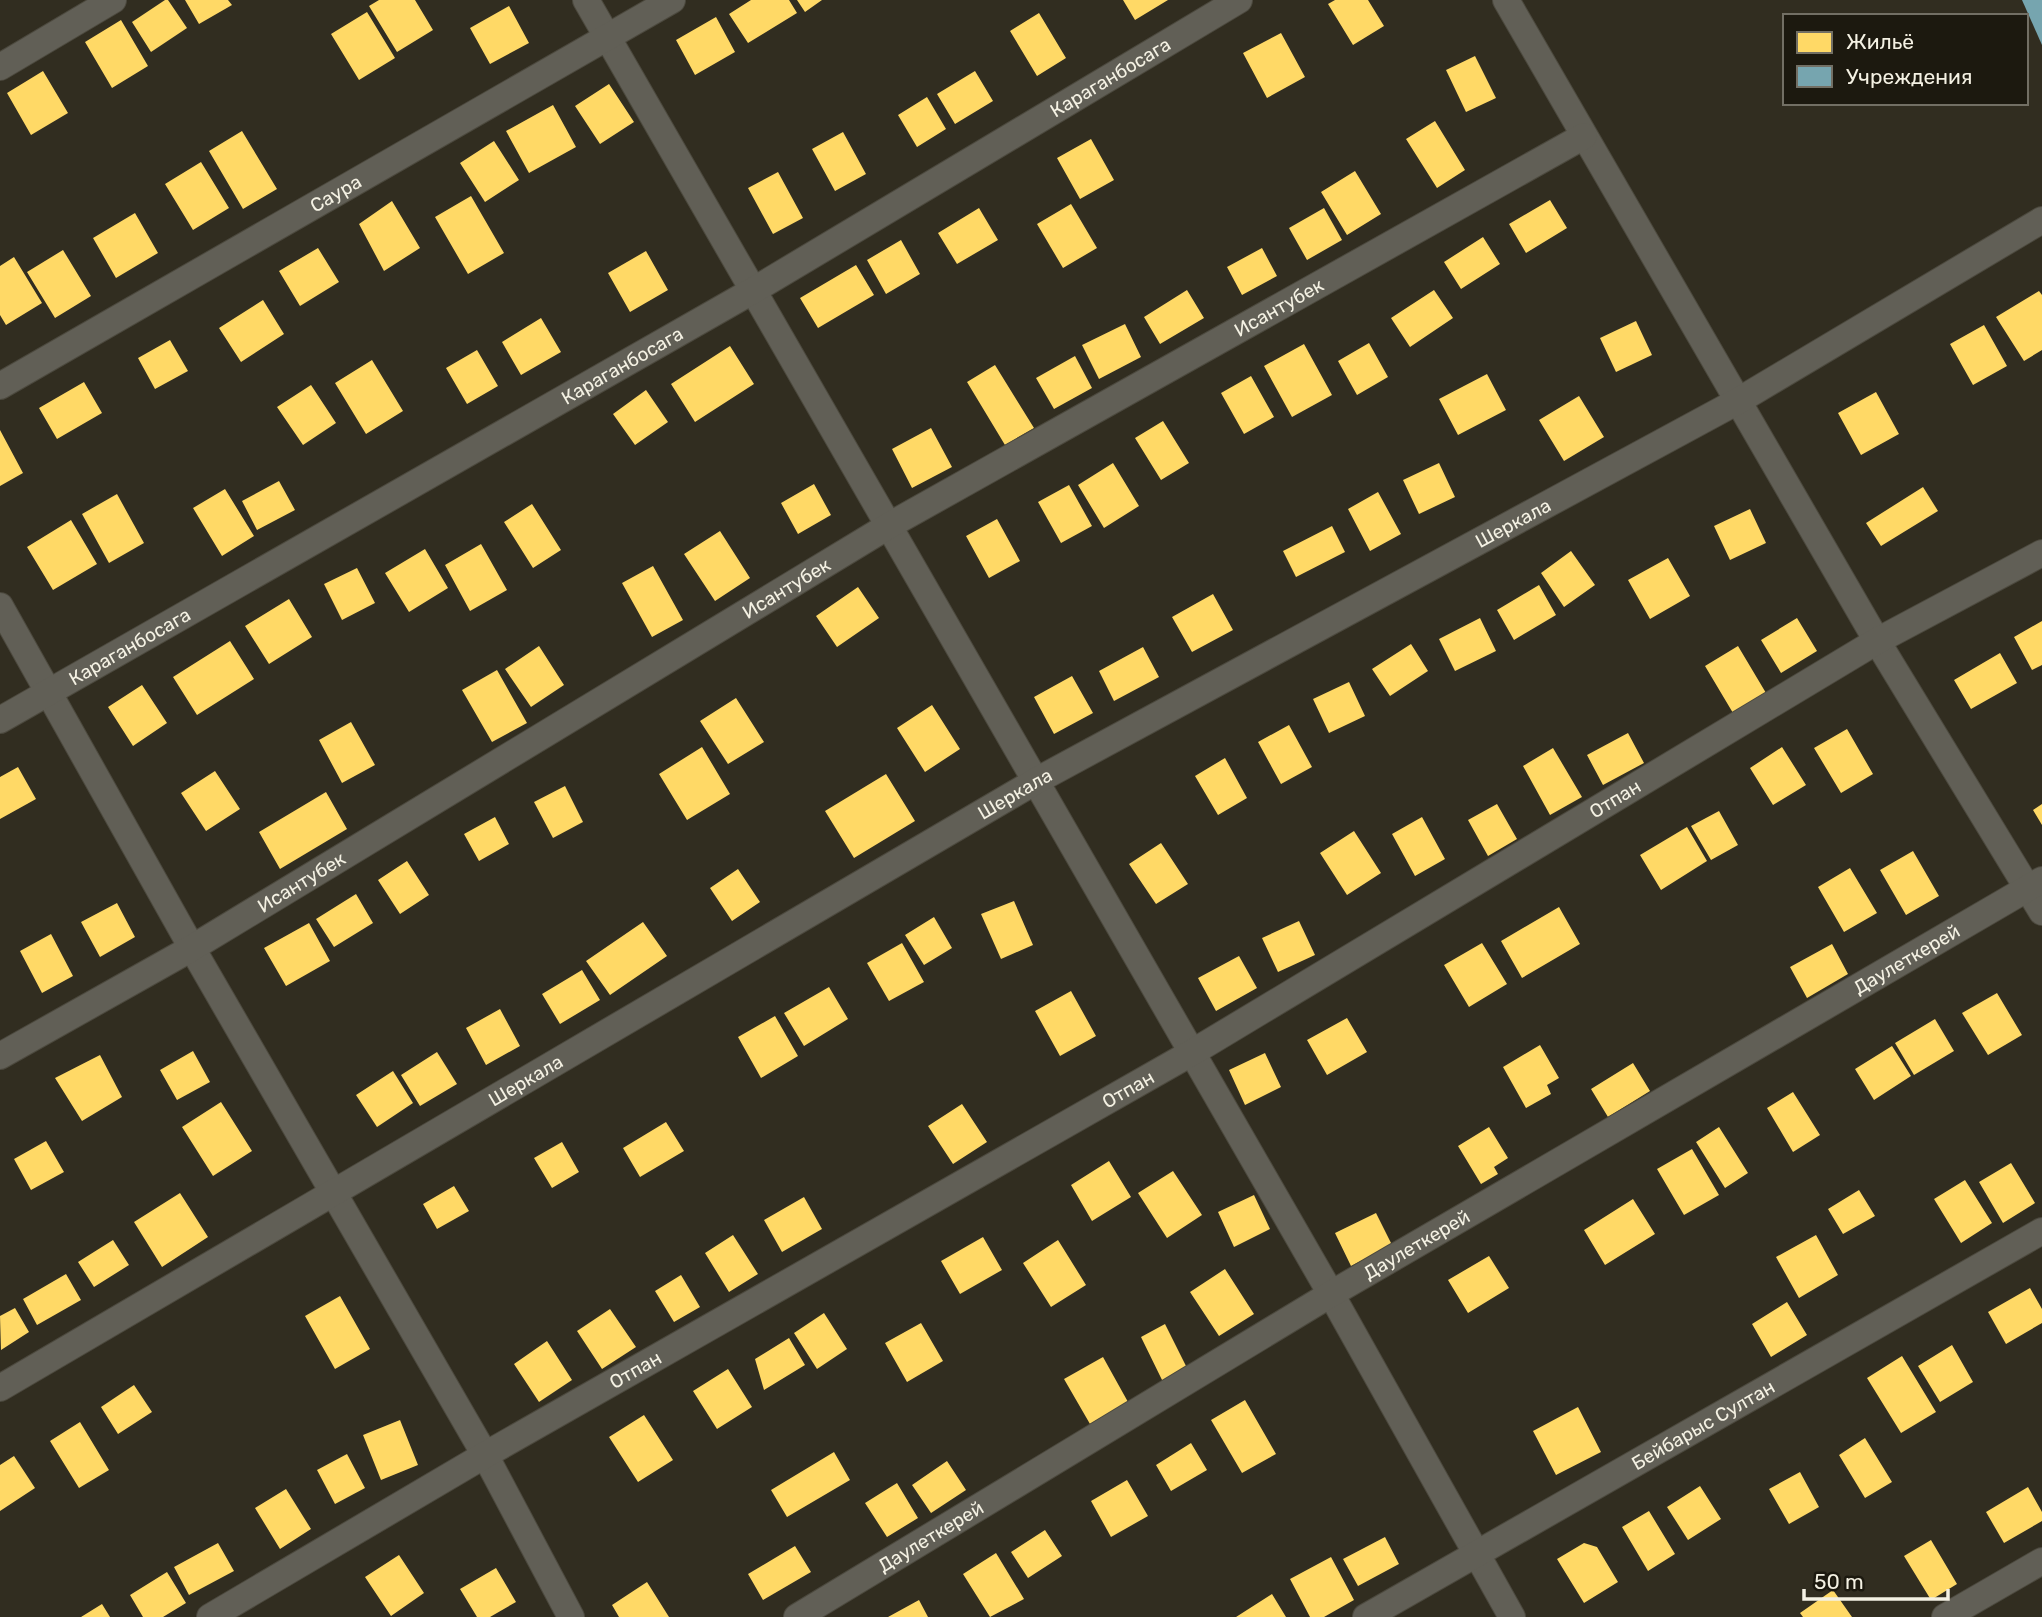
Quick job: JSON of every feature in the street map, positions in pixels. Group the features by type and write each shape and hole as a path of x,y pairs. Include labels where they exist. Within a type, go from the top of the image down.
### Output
{"street":[{"path":"0,67 113,0"},
{"path":"586,0 1193,1052 1512,1617"},
{"name":"Саура","path":"0,386 672,0"},
{"name":"Караганбосага","path":"0,720 754,290 1239,0"},
{"path":"1506,0 1877,641 2035,884 2042,912"},
{"name":"Исантубек","path":"0,1056 192,948 890,525 1584,136"},
{"name":"Шеркала","path":"0,1388 1036,781 1738,401 2042,220"},
{"name":"Отпан","path":"210,1617 485,1455 1193,1052 1877,641 2042,553"},
{"path":"0,606 192,948 485,1455 571,1617"},
{"name":"Даулеткерей","path":"797,1617 1331,1294 2035,884"},
{"name":"Бейбарыс Султан","path":"1366,1617 2042,1231"},
{"path":"1945,1617 2042,1561"}],"building: Жильё":[{"path":"168,0 187,28 151,52 132,22"},
{"path":"185,0 228,0 232,5 199,24"},
{"path":"379,0 415,0 433,30 397,52 369,6"},
{"path":"751,0 789,0 797,13 748,43 729,14"},
{"path":"797,0 822,0 805,12"},
{"path":"1123,0 1168,0 1135,20"},
{"path":"1335,0 1368,0 1384,26 1353,45 1328,4"},
{"path":"509,6 529,43 490,64 470,28"},
{"path":"367,12 395,58 359,80 331,34"},
{"path":"1039,13 1066,58 1037,76 1010,31"},
{"path":"716,17 735,52 695,75 676,40"},
{"path":"121,20 148,66 112,88 85,42"},
{"path":"1281,33 1305,77 1267,98 1243,53"},
{"path":"1475,56 1496,98 1466,112 1446,70"},
{"path":"43,71 68,113 31,135 7,93"},
{"path":"975,71 993,101 955,124 937,94"},
{"path":"609,84 634,122 600,144 575,106"},
{"path":"927,97 946,129 917,147 898,115"},
{"path":"553,105 576,147 529,173 506,131"},
{"path":"1435,121 1465,170 1437,188 1406,139"},
{"path":"242,131 277,189 243,209 209,151"},
{"path":"843,132 866,174 835,191 812,149"},
{"path":"1091,139 1114,180 1080,199 1057,158"},
{"path":"494,141 519,180 485,202 460,163"},
{"path":"201,162 229,208 193,230 165,184"},
{"path":"1355,171 1381,214 1347,235 1321,192"},
{"path":"778,172 803,218 773,234 748,188"},
{"path":"471,196 504,253 468,274 435,217"},
{"path":"1550,200 1567,228 1526,253 1509,224"},
{"path":"392,201 420,248 384,271 359,224"},
{"path":"1071,204 1097,248 1063,268 1037,224"},
{"path":"979,208 998,240 957,264 938,233"},
{"path":"1324,208 1342,240 1307,260 1289,228"},
{"path":"135,213 158,253 116,278 93,238"},
{"path":"1483,237 1500,264 1461,289 1444,262"},
{"path":"901,240 920,274 886,294 867,260"},
{"path":"318,248 339,282 300,306 279,271"},
{"path":"1262,248 1277,276 1242,295 1227,267"},
{"path":"63,250 91,296 55,318 27,272"},
{"path":"646,251 668,290 630,312 608,273"},
{"path":"14,257 42,303 6,325 0,315 0,266"},
{"path":"856,265 874,295 818,328 800,298"},
{"path":"1187,290 1204,318 1160,344 1144,317"},
{"path":"1434,290 1453,318 1410,347 1391,318"},
{"path":"2039,291 2042,295 2042,350 2024,361 1996,317"},
{"path":"263,300 284,334 241,362 219,328"},
{"path":"541,318 561,352 521,375 502,342"},
{"path":"1636,321 1652,355 1616,372 1600,338"},
{"path":"1125,324 1141,357 1099,379 1082,345"},
{"path":"1984,325 2007,366 1973,385 1950,344"},
{"path":"170,340 188,371 155,389 138,358"},
{"path":"1369,343 1388,377 1357,395 1338,361"},
{"path":"1304,344 1332,395 1292,417 1264,366"},
{"path":"730,346 754,384 695,422 671,384"},
{"path":"477,350 498,386 467,404 446,368"},
{"path":"1075,356 1092,388 1054,409 1036,378"},
{"path":"372,360 403,411 366,434 335,383"},
{"path":"995,365 1034,428 1005,445 967,382"},
{"path":"1487,374 1506,410 1458,435 1439,399"},
{"path":"1251,376 1274,417 1244,434 1221,393"},
{"path":"84,382 102,413 57,439 39,408"},
{"path":"311,385 336,423 303,445 277,407"},
{"path":"646,390 668,422 635,445 613,414"},
{"path":"1876,392 1899,434 1861,455 1838,413"},
{"path":"1579,396 1604,437 1564,461 1539,420"},
{"path":"1163,421 1189,463 1161,480 1135,438"},
{"path":"931,428 952,467 912,488 892,449"},
{"path":"0,430 23,473 0,486"},
{"path":"1113,463 1139,506 1104,528 1078,485"},
{"path":"1439,463 1455,497 1419,514 1403,480"},
{"path":"279,481 295,510 257,530 242,501"},
{"path":"814,484 831,515 798,534 781,503"},
{"path":"1069,485 1092,526 1061,543 1038,502"},
{"path":"1923,487 1938,511 1881,546 1866,523"},
{"path":"225,489 254,536 222,556 193,508"},
{"path":"1378,492 1401,534 1370,551 1348,509"},
{"path":"117,494 144,543 109,563 82,514"},
{"path":"532,504 561,550 533,568 504,522"},
{"path":"1750,509 1766,543 1730,560 1714,526"},
{"path":"997,519 1020,561 989,578 966,536"},
{"path":"71,520 97,564 53,590 27,547"},
{"path":"1332,526 1345,552 1296,577 1283,551"},
{"path":"720,531 750,578 715,601 684,554"},
{"path":"481,544 507,590 470,611 445,565"},
{"path":"425,549 448,588 409,612 385,573"},
{"path":"1571,551 1595,585 1564,607 1541,573"},
{"path":"1668,558 1690,596 1650,619 1628,580"},
{"path":"653,566 683,620 652,637 622,583"},
{"path":"357,568 375,603 342,620 324,584"},
{"path":"1539,585 1556,615 1514,640 1497,610"},
{"path":"858,587 879,618 837,647 816,616"},
{"path":"1213,594 1233,630 1192,652 1172,617"},
{"path":"289,599 312,637 269,664 245,626"},
{"path":"1480,618 1496,651 1455,671 1439,639"},
{"path":"1797,618 1817,651 1781,673 1761,640"},
{"path":"2042,621 2042,665 2032,670 2014,637"},
{"path":"230,641 254,679 197,715 173,677"},
{"path":"1411,644 1428,671 1390,696 1372,669"},
{"path":"539,646 564,685 531,707 505,669"},
{"path":"1738,646 1766,693 1733,713 1705,666"},
{"path":"1143,647 1159,677 1114,701 1099,671"},
{"path":"2000,653 2017,683 1971,709 1954,680"},
{"path":"497,670 527,723 492,742 462,690"},
{"path":"1072,676 1093,713 1054,734 1034,697"},
{"path":"1349,682 1365,716 1329,733 1313,699"},
{"path":"142,685 167,723 133,746 108,707"},
{"path":"736,698 764,742 728,764 700,721"},
{"path":"932,705 960,749 925,772 897,728"},
{"path":"351,722 375,765 342,783 319,740"},
{"path":"1289,725 1312,767 1281,784 1258,742"},
{"path":"1847,729 1873,774 1841,793 1814,748"},
{"path":"1628,733 1644,763 1603,785 1587,755"},
{"path":"702,747 730,794 687,820 659,774"},
{"path":"1782,747 1806,785 1773,805 1750,768"},
{"path":"1553,748 1582,797 1550,815 1523,766"},
{"path":"1225,758 1247,798 1218,815 1195,776"},
{"path":"18,767 36,799 0,819 0,777"},
{"path":"215,771 240,809 206,831 181,793"},
{"path":"886,774 915,821 854,858 825,811"},
{"path":"565,786 583,822 553,838 534,802"},
{"path":"326,792 347,829 280,869 259,832"},
{"path":"1497,804 1517,839 1488,856 1468,820"},
{"path":"2042,804 2042,825 2033,810"},
{"path":"1719,811 1738,845 1711,860 1691,826"},
{"path":"495,817 509,844 479,861 464,834"},
{"path":"1422,817 1445,859 1415,876 1392,834"},
{"path":"1687,827 1707,861 1661,890 1640,855"},
{"path":"1354,831 1381,873 1347,895 1320,853"},
{"path":"1161,843 1188,884 1156,904 1129,864"},
{"path":"1913,851 1939,896 1906,915 1880,870"},
{"path":"407,861 429,895 400,914 378,880"},
{"path":"1850,868 1877,913 1844,932 1818,887"},
{"path":"738,869 760,902 732,921 710,888"},
{"path":"356,894 373,923 334,947 316,919"},
{"path":"1014,901 1033,945 1001,959 981,914"},
{"path":"117,903 135,937 100,957 81,922"},
{"path":"1559,907 1580,944 1522,978 1501,941"},
{"path":"934,917 952,948 924,965 905,935"},
{"path":"1299,921 1315,955 1278,972 1262,938"},
{"path":"643,922 667,956 610,995 586,961"},
{"path":"309,923 330,961 286,986 264,948"},
{"path":"51,934 73,976 42,993 20,951"},
{"path":"902,943 924,982 889,1001 867,963"},
{"path":"1482,943 1507,984 1469,1007 1444,965"},
{"path":"1832,944 1848,974 1807,998 1790,967"},
{"path":"1239,956 1257,988 1216,1011 1198,978"},
{"path":"582,970 600,1000 560,1024 542,994"},
{"path":"829,987 848,1019 804,1046 784,1013"},
{"path":"1071,991 1096,1036 1060,1056 1035,1011"},
{"path":"1997,993 2022,1035 1988,1055 1962,1013"},
{"path":"500,1009 520,1046 486,1065 466,1028"},
{"path":"775,1016 798,1056 761,1078 738,1037"},
{"path":"1347,1018 1367,1052 1327,1075 1307,1040"},
{"path":"1935,1019 1954,1051 1914,1075 1895,1043"},
{"path":"1540,1045 1559,1078 1547,1085 1551,1094 1526,1108 1503,1067"},
{"path":"1892,1046 1911,1076 1874,1100 1855,1069"},
{"path":"193,1051 210,1082 177,1100 160,1070"},
{"path":"437,1052 457,1084 420,1106 401,1075"},
{"path":"1265,1053 1281,1087 1245,1105 1229,1070"},
{"path":"100,1055 122,1097 82,1121 55,1078"},
{"path":"1633,1063 1650,1091 1608,1117 1591,1089"},
{"path":"393,1071 413,1103 377,1127 356,1095"},
{"path":"1793,1092 1820,1135 1793,1152 1767,1108"},
{"path":"221,1102 252,1151 213,1176 182,1127"},
{"path":"962,1104 987,1142 953,1164 928,1126"},
{"path":"666,1122 684,1151 640,1177 623,1148"},
{"path":"1489,1127 1508,1158 1494,1167 1498,1174 1481,1184 1458,1146"},
{"path":"1719,1127 1748,1173 1725,1188 1696,1142"},
{"path":"46,1141 64,1172 31,1190 14,1159"},
{"path":"562,1142 579,1172 552,1188 534,1158"},
{"path":"1692,1149 1719,1195 1684,1215 1657,1169"},
{"path":"1109,1161 1131,1197 1092,1221 1071,1185"},
{"path":"2011,1163 2035,1203 2003,1223 1979,1182"},
{"path":"1173,1171 1202,1215 1167,1238 1138,1193"},
{"path":"1965,1180 1992,1223 1961,1243 1934,1199"},
{"path":"454,1186 469,1211 437,1229 423,1204"},
{"path":"1859,1190 1875,1216 1843,1234 1828,1209"},
{"path":"180,1193 208,1237 162,1267 134,1222"},
{"path":"1254,1195 1270,1229 1234,1247 1218,1212"},
{"path":"804,1197 822,1229 782,1252 764,1220"},
{"path":"1633,1199 1655,1234 1605,1265 1584,1230"},
{"path":"1376,1213 1392,1245 1351,1266 1335,1233"},
{"path":"733,1235 758,1274 729,1292 705,1253"},
{"path":"1816,1235 1838,1275 1799,1298 1776,1257"},
{"path":"983,1237 1002,1270 960,1294 941,1261"},
{"path":"113,1240 129,1265 94,1287 78,1262"},
{"path":"1058,1240 1086,1285 1051,1307 1023,1263"},
{"path":"1489,1256 1509,1288 1468,1313 1448,1280"},
{"path":"1225,1269 1254,1314 1219,1336 1190,1292"},
{"path":"66,1274 81,1300 37,1325 23,1299"},
{"path":"681,1275 700,1307 674,1322 655,1291"},
{"path":"2030,1288 2042,1309 2042,1323 2006,1344 1988,1312"},
{"path":"340,1296 370,1349 335,1369 305,1316"},
{"path":"1787,1302 1807,1335 1771,1357 1752,1324"},
{"path":"15,1308 29,1332 1,1350 0,1316"},
{"path":"610,1309 636,1347 602,1369 577,1331"},
{"path":"824,1313 847,1349 817,1369 794,1333"},
{"path":"921,1323 943,1361 907,1382 885,1343"},
{"path":"1165,1324 1188,1370 1163,1382 1141,1337"},
{"path":"789,1338 805,1365 764,1390 755,1359"},
{"path":"547,1341 572,1380 539,1402 514,1364"},
{"path":"1952,1345 1973,1382 1940,1402 1918,1366"},
{"path":"1902,1356 1936,1412 1901,1433 1867,1378"},
{"path":"1103,1357 1128,1402 1090,1424 1064,1379"},
{"path":"728,1369 752,1407 717,1429 693,1391"},
{"path":"134,1385 152,1412 118,1434 101,1407"},
{"path":"1245,1400 1276,1454 1242,1473 1211,1420"},
{"path":"1578,1407 1601,1452 1556,1475 1533,1431"},
{"path":"644,1415 673,1460 638,1482 609,1437"},
{"path":"400,1420 418,1465 381,1480 363,1435"},
{"path":"80,1422 109,1470 79,1488 50,1441"},
{"path":"1865,1438 1892,1482 1865,1498 1839,1455"},
{"path":"1191,1443 1207,1470 1171,1491 1156,1465"},
{"path":"834,1452 850,1480 787,1517 771,1490"},
{"path":"347,1454 365,1488 335,1504 317,1470"},
{"path":"14,1456 35,1488 0,1511 0,1465"},
{"path":"947,1461 966,1490 931,1513 912,1485"},
{"path":"1800,1472 1819,1507 1789,1524 1769,1489"},
{"path":"1127,1480 1148,1516 1111,1537 1091,1501"},
{"path":"897,1483 918,1518 887,1537 865,1503"},
{"path":"1700,1486 1721,1519 1688,1540 1667,1507"},
{"path":"2028,1487 2042,1512 2042,1521 2004,1543 1986,1512"},
{"path":"286,1489 311,1529 280,1549 255,1508"},
{"path":"1649,1511 1675,1554 1648,1571 1622,1527"},
{"path":"1045,1530 1062,1556 1028,1578 1011,1552"},
{"path":"1385,1537 1399,1564 1358,1586 1343,1559"},
{"path":"1931,1540 1957,1584 1931,1600 1904,1556"},
{"path":"218,1543 234,1571 189,1595 174,1567"},
{"path":"1584,1543 1597,1547 1618,1582 1584,1603 1557,1559"},
{"path":"795,1546 811,1572 763,1600 748,1574"},
{"path":"996,1553 1024,1599 990,1617 963,1574"},
{"path":"399,1555 424,1593 391,1616 365,1577"},
{"path":"1331,1557 1354,1600 1324,1617 1310,1617 1290,1579"},
{"path":"496,1568 516,1602 490,1617 477,1617 460,1589"},
{"path":"167,1572 186,1603 163,1617 143,1617 130,1595"},
{"path":"647,1582 669,1617 619,1617 612,1605"},
{"path":"1833,1590 1852,1617 1803,1617 1800,1613"},
{"path":"1272,1594 1286,1617 1236,1617"},
{"path":"919,1600 928,1617 888,1617"},
{"path":"102,1604 110,1617 81,1617"}],"building: Учреждения":[{"path":"2022,0 2042,0 2042,45"}]}
